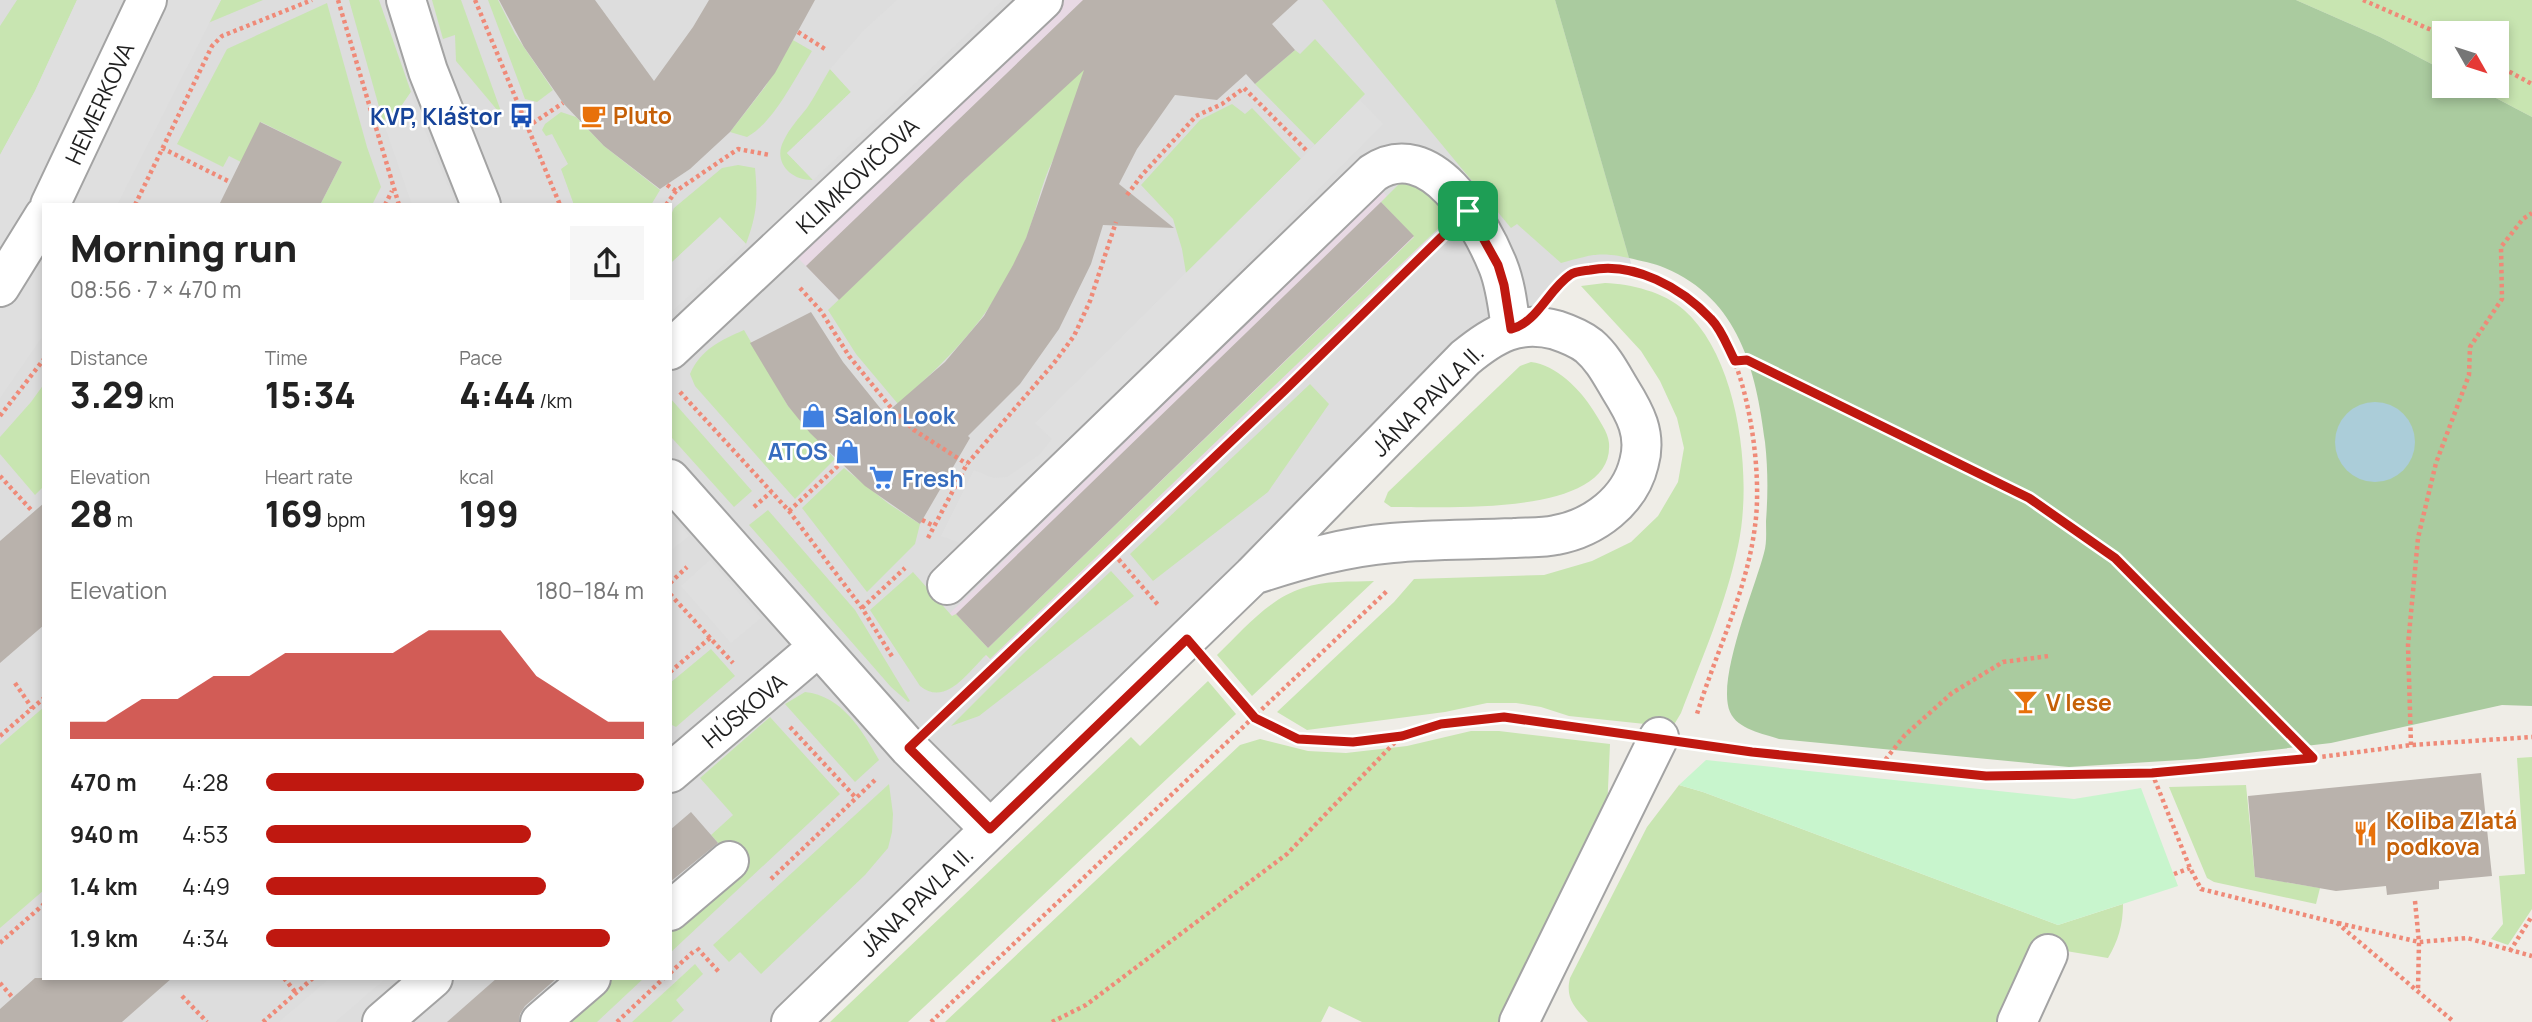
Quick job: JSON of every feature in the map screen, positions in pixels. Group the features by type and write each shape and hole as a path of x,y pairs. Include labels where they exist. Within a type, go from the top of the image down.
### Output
{"street":[{"name":"HEMERKOVA","path":"51,203 147,0"},
{"path":"406,0 428,71 480,203"},
{"name":"KLIMKOVIČOVA","path":"672,347 1043,0"},
{"path":"947,585 1373,173 1392,163 1418,164 1432,172 1468,211 1498,265 1518,328"},
{"path":"0,287 42,219"},
{"name":"JÁNA PAVLA II.","path":"791,1022 1253,575 1465,358 1486,341 1518,328 1547,328 1571,334 1589,346 1604,362 1636,414 1643,439 1639,464 1627,490 1610,511 1585,526 1556,535 1392,543 1333,551 1253,575"},
{"path":"672,481 909,748 990,829"},
{"name":"HÚSKOVA","path":"672,771 818,647"},
{"path":"1519,1022 1674,740"},
{"path":"672,909 729,861"},
{"path":"2017,1022 2048,954"},
{"path":"382,1022 431,980"},
{"path":"540,1022 590,980"}],"path":[{"path":"136,203 212,46 222,36 312,0"},
{"path":"338,0 398,203"},
{"path":"475,0 559,203"},
{"path":"2363,0 2432,30"},
{"path":"798,32 825,49"},
{"path":"2510,72 2532,84"},
{"path":"1127,195 1196,116 1222,104 1244,88 1308,152"},
{"path":"527,127 563,103"},
{"path":"162,147 230,182"},
{"path":"667,203 676,191 738,149 770,155"},
{"path":"667,185 676,191"},
{"path":"386,203 393,190"},
{"path":"856,799 1468,211"},
{"path":"2411,745 2408,645 2417,538 2436,463 2469,375 2470,347 2501,299 2501,247 2523,219 2532,213"},
{"path":"924,545 967,464 1074,336 1090,301 1116,222"},
{"path":"1518,328 1572,273 1597,268 1633,270 1686,296 1714,321 1735,361 1750,419 1756,458 1755,525 1741,591 1711,669 1674,740"},
{"path":"807,295 821,311 849,356 892,409 914,430 967,464"},
{"path":"1735,361 1747,360 2029,498 2115,558 2313,758"},
{"path":"0,416 42,362"},
{"path":"37,369 42,371"},
{"path":"679,391 789,511 862,608 898,667"},
{"path":"789,511 840,464"},
{"path":"0,476 33,512"},
{"path":"922,520 934,526"},
{"path":"931,1022 1439,541"},
{"path":"1114,554 1255,718 1298,739 1353,742 1402,736 1441,724 1504,717 1881,766 1986,776 2152,773 2313,758 2411,745 2532,737"},
{"path":"672,596 710,638 672,670"},
{"path":"1881,766 1905,735 1952,693 2003,662 2049,656"},
{"path":"15,683 32,708"},
{"path":"0,736 42,700"},
{"path":"1052,1022 1086,1005 1287,854 1402,736"},
{"path":"2152,773 2190,868 2202,888 2418,942 2467,938 2532,956"},
{"path":"2174,874 2190,868"},
{"path":"2415,901 2418,990"},
{"path":"0,943 42,906"},
{"path":"2510,951 2532,916"},
{"path":"2337,923 2454,1022"},
{"path":"697,948 719,972"},
{"path":"286,980 296,993"},
{"path":"262,1022 311,980"},
{"path":"617,1022 662,980"},
{"path":"0,983 13,998"},
{"path":"182,996 207,1022"}],"shaded area":[{"path":"0,0 1555,0 1633,270 1597,268 1572,273 1556,287 1524,326 791,1022 0,1022"},
{"path":"77,0 221,0 118,203 42,203 42,337 0,398 0,155 35,91"},
{"path":"897,0 1003,0 813,180 787,153 851,92 830,69 863,31"},
{"path":"1065,0 1157,0 841,302 797,257"},
{"path":"411,92 455,203 411,203 383,121 400,108"},
{"path":"1360,100 1383,124 966,545 941,536 974,470 993,478 1007,477 1039,455 1052,439 1035,423"},
{"path":"1382,191 1433,246 995,666 947,616"},
{"path":"720,217 746,244 672,311 672,262"},
{"path":"672,517 689,536 672,549"},
{"path":"710,560 761,618 731,643 681,586"},
{"path":"328,980 384,980 335,1022 279,1022"}],"green space":[{"path":"17,0 77,0 35,91 0,155 0,26"},
{"path":"221,0 263,0 208,23"},
{"path":"349,0 379,0 411,92 400,108 383,121"},
{"path":"432,0 461,0 503,117 456,61 455,35 443,39"},
{"path":"488,0 498,0 515,34 553,90 537,102 525,99"},
{"path":"1152,0 1088,99 1053,160 1025,241 1000,290 955,349 898,404 856,354 828,310"},
{"path":"1322,0 1555,0 1629,258 1595,255 1561,263 1517,224 1511,228"},
{"path":"1555,0 2296,0 2380,37 2432,64 2432,98 2496,98 2532,117 2532,706 2502,705 2331,743 2197,759 2069,767 1779,739 1751,730 1734,718 1727,697 1732,657 1766,541 1767,462 1756,389 1739,340 1727,318 1711,298 1690,281 1665,268 1629,258"},
{"path":"2296,0 2532,0 2532,117 2496,98 2510,98 2510,21 2432,21 2432,64 2380,37"},
{"path":"327,3 367,147 381,187 373,203 321,203 342,162 261,122 241,162 229,156 223,167 177,144 227,49"},
{"path":"1315,39 1365,94 1315,145 1255,84 1295,50 1300,54"},
{"path":"793,40 812,51 775,111 757,131 747,137 730,132 765,87"},
{"path":"830,69 851,92 787,153 813,180 805,179 786,169 780,156 781,148"},
{"path":"1232,104 1245,114 1252,108 1301,159 1186,273 1173,219 1141,185 1200,120"},
{"path":"561,112 576,117 604,146 660,190 652,203 573,203 561,169 568,164 552,134 546,136 542,130 545,124"},
{"path":"738,165 755,168 756,207 746,244 720,218 672,262 674,208 722,168"},
{"path":"1418,179 1444,209 1447,220 990,659 986,655 948,690 930,691 920,686 870,610 913,572 952,616 956,614 988,648 1414,237 1381,202 1401,182"},
{"path":"1605,283 1647,290 1667,298 1684,310 1703,331 1718,358 1737,421 1744,487 1738,546 1713,631 1675,723 1664,726 1569,716 1516,703 1487,703 1445,712 1307,730 1277,712 1394,602 1414,579 1544,575 1592,561 1631,542 1658,516 1678,482 1684,448 1677,418 1660,381 1641,351 1581,286"},
{"path":"744,330 788,406 835,459 795,499 695,386 690,374 705,352"},
{"path":"1531,362 1558,373 1588,402 1603,426 1609,443 1603,468 1584,485 1555,496 1520,503 1391,507 1384,502 1388,492 1520,366"},
{"path":"1310,384 1329,404 1268,492 1153,581 1130,554"},
{"path":"42,387 42,488 35,495 0,454 0,437"},
{"path":"672,400 752,491 734,507 672,438"},
{"path":"844,468 889,504 920,524 915,544 867,592 802,508"},
{"path":"768,510 855,610 910,701 891,687 749,525"},
{"path":"1111,571 1134,596 979,716 951,726 1024,653"},
{"path":"1374,581 1252,696 1217,655 1267,607 1290,593 1320,584"},
{"path":"711,649 735,676 676,727 672,725 672,681"},
{"path":"1208,681 1236,714 908,1022 830,1022 1131,737 1140,746"},
{"path":"805,692 830,700 850,716 879,760 855,782 785,704"},
{"path":"42,709 42,892 0,928 0,745"},
{"path":"770,717 840,794 672,951 672,924 739,867 711,835 733,815 700,778"},
{"path":"1471,731 1499,731 1610,744 1607,811 1503,1022 1362,1022 1329,1006 1321,1022 945,1022 1240,745 1260,739 1308,751 1346,753 1407,746"},
{"path":"2532,757 2532,909 2508,945 2491,939 2503,924 2499,876 2525,874 2517,758"},
{"path":"1706,760 2074,799 2141,788 2178,886 2058,925 1679,785"},
{"path":"889,784 893,814 888,848 865,875 761,974 740,952 729,962 713,945"},
{"path":"1679,785 2058,925 2123,904 2117,939 2108,958 2066,951 2006,1022 1588,1022 1570,997 1570,978 1647,827"},
{"path":"2246,785 2255,877 2320,888 2316,904 2214,882 2207,878 2169,787"},
{"path":"695,964 703,974 676,1000 684,1010 671,1022 632,1022"},
{"path":"607,980 642,980 597,1022 558,1022"}],"water":[{"path":"2367,402 2383,402 2404,413 2415,434 2415,450 2404,471 2383,482 2367,482 2353,476 2341,464 2335,450 2335,434 2341,420 2353,408"}],"building":[{"path":"499,0 595,0 654,81 709,0 815,0 775,73 730,132 690,169 660,189 604,146 563,103 524,47"},
{"path":"1083,0 1298,0 1272,24 1295,50 1255,84 1246,74 1217,100 1175,95 1137,149 1119,184 1174,228 1103,225 1091,264 1059,329 1020,384 968,436 970,438 920,524 865,486 810,433 788,406 750,343 811,312 843,362 885,414 945,362 984,316 1026,238 1084,70 839,300 806,266"},
{"path":"260,122 342,162 321,203 220,203"},
{"path":"1381,202 1414,236 988,648 956,614"},
{"path":"42,505 42,627 0,663 0,541"},
{"name":"Koliba Zlatá podkova","path":"2481,773 2492,876 2439,881 2439,889 2387,895 2386,886 2336,891 2255,877 2248,796"},
{"path":"691,812 718,843 672,880 672,828"},
{"path":"35,978 170,980 122,1022 0,1022 0,1009"},
{"path":"495,980 555,980 525,1006 519,1022 447,1022"}],"place":[{"name":"Pluto","path":"593,115"},
{"name":"KVP, Kláštor","path":"522,116"},
{"name":"Salon Look","path":"814,415"},
{"name":"ATOS","path":"848,451"},
{"name":"Fresh","path":"882,478"},
{"name":"V lese","path":"2026,702"},
{"name":"Koliba Zlatá podkova","path":"2366,833"}],"route":[{"path":"1468,211 1498,265 1511,329 1524,326 1556,287 1572,273 1597,268 1633,270 1657,280 1686,296 1714,321 1735,361 1747,360 2029,498 2115,558 2313,758 2152,773 1986,776 1752,752 1504,717 1441,724 1402,736 1353,742 1298,739 1255,718 1187,639 990,829 909,748 1284,391 1468,211"}]}
